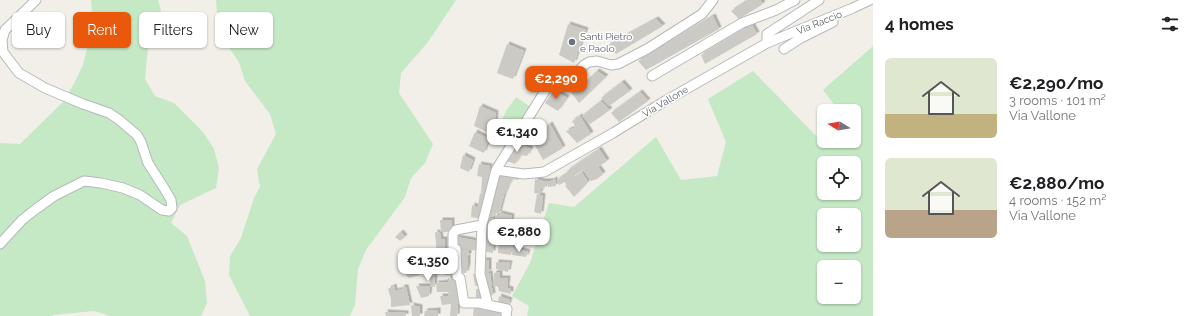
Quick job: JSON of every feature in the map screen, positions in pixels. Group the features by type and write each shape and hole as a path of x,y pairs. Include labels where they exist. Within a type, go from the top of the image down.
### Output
{"street":[{"path":"0,244 22,220 36,209 54,196 84,181 101,182 123,188 140,195 162,210 169,211 172,208 171,200 148,163 137,135 109,113 45,88 19,73 3,52 2,40 5,30 36,0"},
{"path":"488,305 480,274 482,225 496,170 548,86 559,79 572,78 584,65 589,62 611,65 618,64 648,49 702,14 713,0"},
{"path":"652,76 742,23 776,10 795,0"},
{"name":"Via Vallone","path":"496,170 524,174 544,172 613,133 664,101 767,43 767,34 819,0"},
{"name":"Via Raccio","path":"767,43 870,0"},
{"path":"784,49 824,26 873,5"},
{"path":"482,225 456,230 453,234 453,248 456,249 457,276 460,278 464,303 479,303 507,309 506,316"}],"green space":[{"path":"91,0 158,0 160,12 139,12 139,48 148,48 145,79 155,96 174,103 203,132 214,149 219,168 216,188 180,205 171,223 187,236 205,281 207,303 201,316 110,316 94,311 52,316 0,316 0,143 20,144 63,102 83,65 87,48 131,48 131,12 92,12"},
{"path":"216,0 456,0 428,42 401,73 399,93 433,144 425,163 411,178 405,197 366,250 358,269 355,305 350,316 250,316 229,275 230,256 241,238 254,198 260,187 257,169 276,134 270,114 245,81 239,62 229,48 273,48 273,12 217,12"},
{"path":"873,46 873,316 527,316 529,306 512,296 530,263 549,203 574,207 656,137 681,180 717,176 726,142 708,99 753,71 817,137 817,148 861,148 861,104 834,104 823,90"},
{"path":"516,97 532,108 512,142 496,135 506,111"}],"building":[{"path":"748,0 760,0 763,4 739,19 731,11"},
{"path":"713,16 719,29 646,70 638,61"},
{"path":"656,19 663,26 616,54 608,45"},
{"name":"Santi Pietro e Paolo","path":"568,24 586,30 574,63 559,55"},
{"path":"752,25 757,34 705,64 701,55"},
{"path":"507,44 524,51 513,79 497,73"},
{"path":"597,71 606,77 579,103 571,92 580,87"},
{"path":"622,82 630,91 609,106 601,98"},
{"path":"554,90 567,98 558,111 545,103"},
{"path":"640,92 648,101 619,122 611,113"},
{"path":"601,101 610,110 590,124 582,116"},
{"path":"480,106 496,113 495,124 491,134 474,126"},
{"path":"580,116 591,134 577,143 566,131 576,127 572,121"},
{"path":"550,124 563,148 543,160 531,138"},
{"path":"475,132 489,139 484,153 469,146"},
{"path":"517,142 531,149 527,156 521,155 515,164 503,160"},
{"path":"599,149 607,161 598,167 603,174 597,179 591,181 583,170 571,178 567,171"},
{"path":"463,155 473,160 469,172 460,168"},
{"path":"479,164 490,166 489,182 482,180 482,177 477,176"},
{"path":"582,172 588,182 574,197 566,187 565,182 559,185 557,180 567,173 572,179"},
{"path":"502,173 519,177 518,180 513,179 508,186 499,214 494,213 493,217 487,217 492,191 499,193 493,190"},
{"path":"535,179 551,181 555,179 556,186 548,187 548,184 546,184 544,189 541,188 540,194 534,193"},
{"path":"482,180 489,183 488,195 481,193"},
{"path":"480,193 487,196 485,208 478,206"},
{"path":"537,194 543,196 541,214 534,212"},
{"path":"472,205 484,209 481,219 471,217"},
{"path":"500,213 512,216 511,223 495,220 495,215 499,215"},
{"path":"487,218 494,218 493,253 483,251"},
{"path":"440,220 452,220 452,232 441,232"},
{"path":"499,222 512,225 510,236 497,235"},
{"path":"401,232 405,237 400,241 395,237"},
{"path":"435,232 440,233 441,239 445,239 445,254 437,256"},
{"path":"456,237 479,241 478,251 455,248"},
{"path":"499,238 514,241 511,255 498,253"},
{"path":"512,247 528,252 526,257 512,255"},
{"path":"446,250 455,250 455,276 445,275"},
{"path":"458,250 469,251 469,256 458,256"},
{"path":"459,256 468,257 468,266 459,265"},
{"path":"481,260 489,260 489,272 481,273"},
{"path":"426,261 434,262 435,287 430,286 430,273"},
{"path":"496,262 510,263 508,272 496,269"},
{"path":"458,266 468,266 466,273 458,273"},
{"path":"419,267 420,275 409,278 402,270"},
{"path":"500,272 500,278 508,278 507,288 511,289 511,294 499,291 498,287 493,285 494,273"},
{"path":"490,273 493,295 488,297 481,274"},
{"path":"473,274 480,274 482,285 475,286"},
{"path":"448,278 459,280 459,292 437,292 436,283 448,282"},
{"path":"394,286 395,291 402,289 402,287 406,287 410,305 391,307 391,299 388,289"},
{"path":"416,286 430,286 429,296 421,298"},
{"path":"476,289 481,289 485,303 476,300"},
{"path":"448,292 459,293 457,316 450,316 451,304 442,305 440,296 449,296"},
{"path":"499,296 510,300 508,306 498,303"},
{"path":"411,305 420,307 420,316 412,316"},
{"path":"482,307 502,309 501,316 473,316 474,308 482,309"},
{"path":"438,310 438,316 424,316 425,311"},
{"path":"385,312 406,313 406,316 386,316"}],"place":[{"name":"Santi Pietro e Paolo","path":"572,42"}]}
